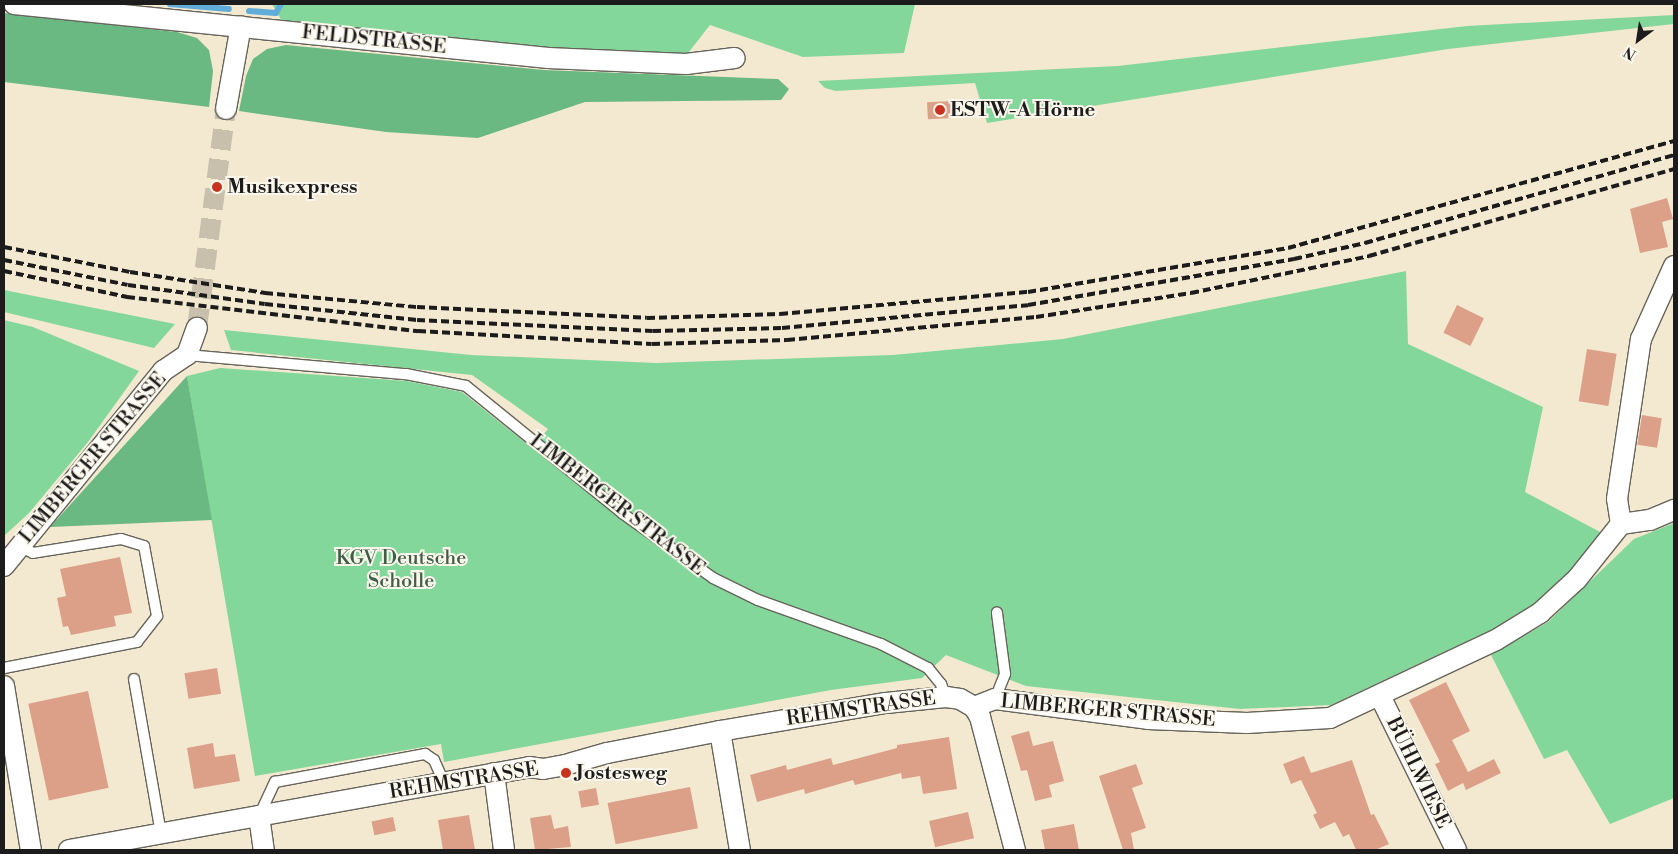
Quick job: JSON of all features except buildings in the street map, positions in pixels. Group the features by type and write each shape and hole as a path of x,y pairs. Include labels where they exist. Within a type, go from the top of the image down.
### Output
{"street":[{"name":"FELDSTRASSE","path":"14,4 548,58 686,64 734,58"},
{"path":"226,109 241,26"},
{"path":"1674,266 1641,339 1617,499 1621,524 1650,520 1674,510"},
{"path":"187,355 197,328"},
{"name":"LIMBERGER STRASSE","path":"4,566 163,372 187,355"},
{"name":"LIMBERGER STRASSE","path":"946,697 960,699 974,707 995,699 1148,719 1247,723 1330,718 1496,640 1540,613 1576,579 1621,524"},
{"path":"4,686 31,850"},
{"name":"BÜHLWIESE","path":"1380,696 1456,850"},
{"name":"REHMSTRASSE","path":"69,850 529,766 543,769 565,765 607,753 720,731 946,697"},
{"path":"974,707 982,727 1015,850"},
{"path":"720,731 740,850"},
{"path":"494,773 504,850"},
{"path":"259,816 264,850"}],"lane":[{"name":"LIMBERGER STRASSE","path":"187,355 406,374 466,386 622,513 713,578 758,600 881,644 928,668 941,684 946,697"},
{"path":"4,668 137,642 157,616 144,546 121,539 33,554 20,546"},
{"path":"995,699 1005,674 998,613"},
{"path":"134,680 161,833"},
{"path":"259,816 275,782 425,754 434,760 444,782"}],"green space":[{"path":"272,4 915,4 904,53 803,57 710,25 685,57 547,51 282,21"},
{"path":"4,13 177,32 197,38 209,50 213,71 209,107 4,82"},
{"path":"1674,15 1674,24 1448,49 987,123 975,83 836,91 825,88 818,81 1118,66 1467,26"},
{"path":"286,45 544,70 778,79 789,89 781,100 585,102 478,138 386,132 239,111 246,76 253,59 267,49"},
{"name":"KGV Deutsche Scholle","path":"1406,271 1408,344 1543,407 1525,492 1602,533 1571,572 1523,615 1331,705 1240,709 1026,686 946,655 922,678 831,690 444,762 441,744 255,776 187,376 220,368 407,381 462,392 532,448 548,429 472,375 231,350 224,330 471,355 656,363 893,355 1063,339"},
{"path":"4,290 175,324 154,348 4,312"},
{"path":"4,320 33,327 139,371 88,442 29,513 4,536"},
{"path":"187,376 212,520 50,527"},
{"path":"1674,523 1674,798 1610,824 1567,750 1544,759 1491,655 1548,622 1634,539"}],"waterway":[{"path":"170,4 229,9"},
{"path":"249,11 276,13 281,4"}],"tunnel":[{"path":"197,328 226,109"}],"railway":[{"path":"4,247 130,272 265,293 417,307 647,318 780,314 1028,292 1288,248 1674,141"},
{"path":"4,260 128,285 265,304 417,320 653,331 782,328 1028,305 1294,259 1365,243 1674,155"},
{"path":"4,271 127,297 418,331 652,344 787,340 1036,317 1191,293 1369,256 1674,169"}],"place":[{"name":"ESTW-A Hörne","path":"940,110"},
{"name":"Musikexpress","path":"217,187"},
{"name":"Jostesweg","path":"566,773"}]}
